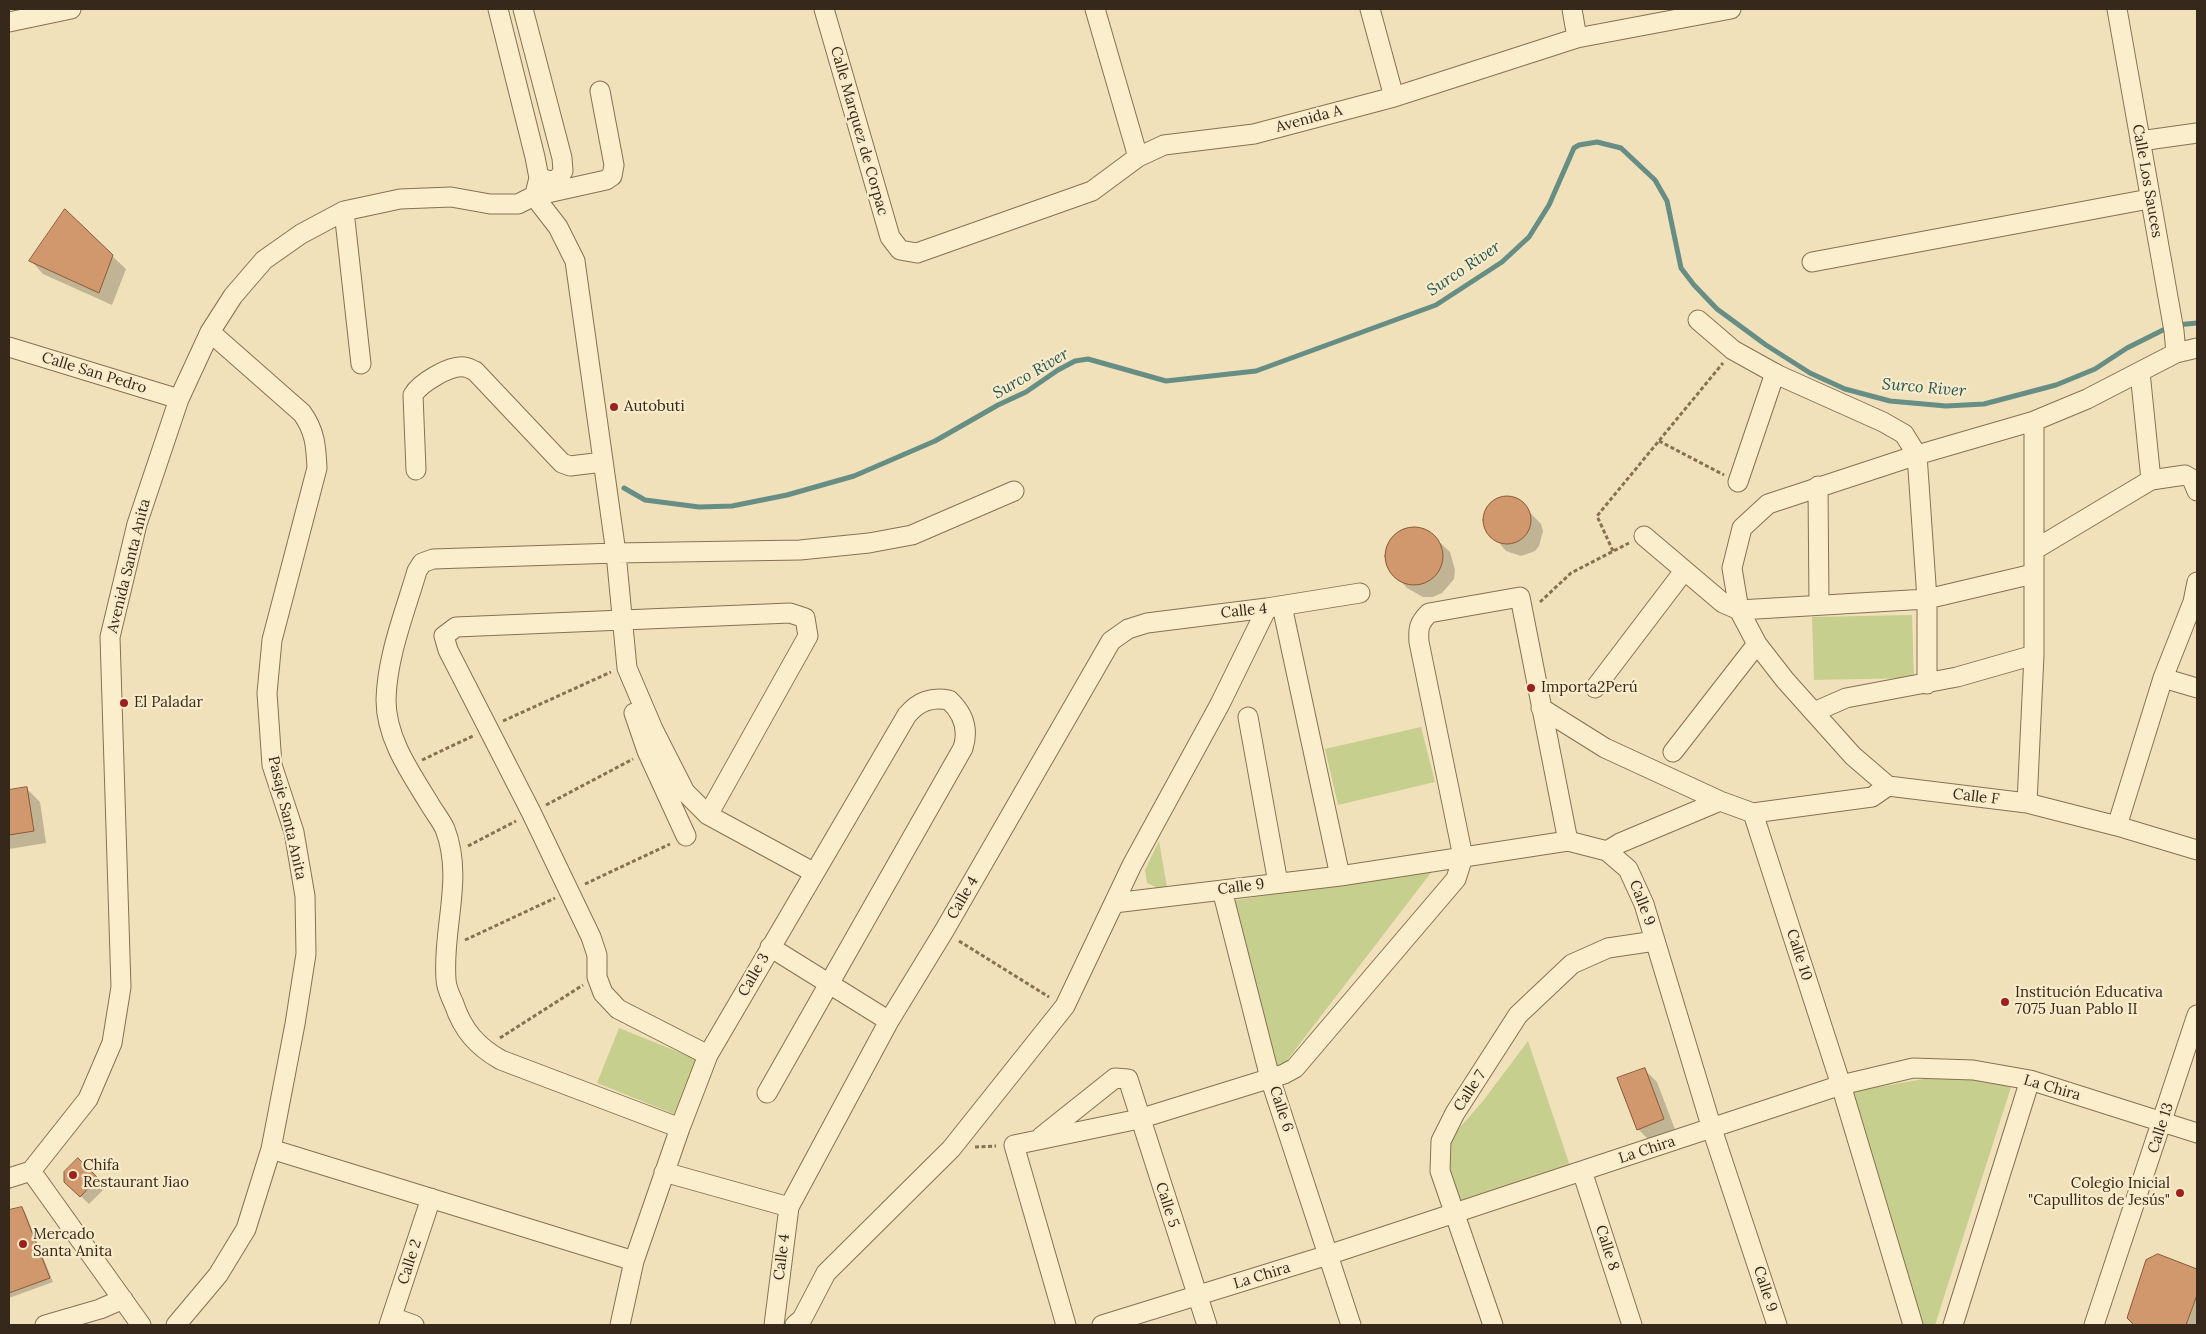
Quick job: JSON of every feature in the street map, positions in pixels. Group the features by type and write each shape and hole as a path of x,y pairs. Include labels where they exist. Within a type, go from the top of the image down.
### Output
{"street":[{"path":"9,22 70,9"},
{"path":"498,9 536,187 575,261 616,553 623,620 627,693 647,751 686,836"},
{"path":"523,9 562,158 563,171 558,179 536,187"},
{"name":"Calle Marquez de Corpac","path":"824,9 890,237 900,250"},
{"path":"1095,9 1138,157"},
{"path":"1370,9 1394,97"},
{"path":"1572,9 1577,38"},
{"name":"Avenida A","path":"900,250 917,253 1092,191 1138,157 1164,145 1254,134 1394,97 1577,38 1731,9"},
{"name":"Calle Los Sauces","path":"2117,9 2149,198 2168,294 2176,353"},
{"path":"536,187 606,180 612,176 614,166 600,91"},
{"path":"2140,141 2197,133"},
{"name":"Avenida Santa Anita","path":"31,1171 88,1099 112,1043 121,986 110,637 137,524 179,399 210,332 233,296 264,260 301,234 344,211 400,199 451,197 490,204 518,204 536,187"},
{"path":"1812,262 2149,198"},
{"path":"344,211 362,364"},
{"path":"1698,320 1733,350 1775,373 1884,422 1904,434 1917,455 1926,600 1927,684"},
{"name":"Pasaje Santa Anita","path":"176,1325 218,1275 246,1229 271,1149 295,1024 306,954 305,896 294,832 272,765 267,693 268,666 272,640 317,468 316,445 312,427 302,412 210,332"},
{"name":"Calle San Pedro","path":"9,347 179,399"},
{"path":"1541,708 1605,748 1720,801 1753,813 1872,797 1888,786 1853,756 1785,680 1757,644 1739,610 1732,568 1742,528 1768,504 1917,455 2034,421 2087,399 2176,353 2197,348"},
{"path":"416,470 413,395 417,388 444,371 463,366 475,371 562,463 570,466 603,462"},
{"path":"2140,372 2151,480"},
{"path":"1738,482 1775,373"},
{"path":"2027,803 2034,655 2034,421"},
{"path":"2034,550 2151,480 2185,475 2192,479 2197,486 2197,491"},
{"path":"1818,486 1819,605"},
{"path":"680,1128 501,1060 482,1049 459,1020 446,982 446,948 454,881 452,855 444,828 406,768 390,730 386,700 398,633 417,571 422,563 433,559 616,553 800,550 869,543 912,536 1014,491"},
{"path":"1644,536 1723,604 1739,610 1926,600 2033,574"},
{"path":"1595,688 1684,571"},
{"path":"2117,826 2163,678 2193,602 2197,582"},
{"name":"Calle 4","path":"774,1325 789,1207 889,1021 944,931 1111,641 1128,628 1147,623 1275,607 1360,593"},
{"path":"1066,1325 1014,1145 1139,1119 1284,1074 1295,1068 1456,879 1463,857 1418,628 1421,621 1429,613 1520,598 1568,841"},
{"path":"1275,607 1340,876"},
{"path":"796,1325 802,1319 826,1273 951,1149 1065,1006 1114,903 1220,704 1275,607"},
{"path":"708,815 808,636 806,618 790,613 456,627 444,636 448,650 531,812 592,937 597,955 597,977 603,993 618,1009 708,1055"},
{"path":"1674,752 1757,644"},
{"path":"1814,712 1846,698 1927,684 2034,655"},
{"path":"626,668 685,792 708,815 813,872"},
{"path":"2163,678 2197,688"},
{"name":"Calle 3","path":"620,1325 634,1261 664,1172 708,1055 813,872 907,715 915,706 931,698 949,700 960,713 964,722 966,740 963,748 829,985"},
{"path":"1248,717 1278,882"},
{"name":"Calle F","path":"1888,786 2027,803 2117,826 2197,850"},
{"path":"1607,851 1620,843 1720,801"},
{"name":"Calle 10","path":"1753,813 1842,1085 1912,1325"},
{"name":"Calle 9","path":"1114,903 1340,876 1568,841 1607,851 1628,869 1644,904 1712,1129 1777,1325"},
{"name":"Calle 6","path":"1222,890 1270,1078 1351,1325"},
{"name":"Calle 7","path":"1493,1325 1440,1170 1441,1141 1455,1113 1518,1015 1572,964 1608,948 1655,941"},
{"path":"770,947 889,1021"},
{"path":"767,1094 829,985"},
{"name":"Calle 13","path":"2094,1325 2197,1015"},
{"name":"La Chira","path":"1102,1325 1456,1214 1842,1085 1913,1068 1973,1070 2030,1080 2197,1133"},
{"name":"Calle 5","path":"1038,1140 1116,1078 1128,1079 1139,1119 1207,1325"},
{"path":"1953,1325 2030,1080"},
{"path":"271,1149 634,1261"},
{"path":"9,1178 31,1171 141,1325"},
{"name":"Calle 8","path":"1582,1171 1632,1325"},
{"path":"664,1172 789,1207"},
{"name":"Calle 2","path":"390,1321 432,1198"},
{"path":"46,1325 100,1309 123,1299"},
{"path":"390,1321 414,1325"}],"path":[{"path":"1613,551 1597,516 1733,350"},
{"path":"1658,441 1738,482"},
{"path":"1524,620 1553,587 1571,573 1644,536"},
{"path":"406,768 603,674 626,668"},
{"path":"452,855 647,751"},
{"path":"944,931 1065,1006"},
{"path":"482,1049 597,977"},
{"path":"951,1149 1014,1145"}],"green space":[{"path":"1912,615 1914,678 1814,680 1812,617"},
{"path":"1421,727 1435,782 1338,805 1325,749"},
{"path":"1159,841 1167,887 1158,888 1147,883 1145,870"},
{"path":"1433,870 1278,1072 1230,901"},
{"path":"619,1028 696,1059 674,1114 597,1083"},
{"path":"1528,1041 1570,1166 1454,1205 1446,1165 1447,1150 1455,1133 1483,1101"},
{"path":"1946,1075 2012,1084 1935,1325 1921,1325 1850,1092"}],"building":[{"path":"65,209 113,255 99,293 29,261"},
{"path":"1507,496 1516,498 1524,503 1529,511 1531,520 1529,529 1524,537 1516,542 1507,544 1498,542 1490,537 1485,529 1483,520 1485,511 1490,503 1498,498"},
{"path":"1414,527 1425,529 1438,540 1443,556 1441,567 1430,580 1414,585 1403,583 1390,572 1385,556 1387,545 1398,532"},
{"path":"27,787 34,831 9,835 9,790"},
{"path":"1645,1068 1664,1119 1637,1130 1617,1078"},
{"path":"78,1158 98,1178 80,1197 64,1182 64,1172"},
{"name":"Mercado Santa Anita","path":"22,1207 50,1278 9,1293 9,1210"},
{"path":"2158,1254 2197,1269 2197,1295 2186,1325 2134,1325 2127,1318 2146,1260"}],"waterway":[{"name":"Surco River","path":"624,488 645,500 699,507 732,506 787,495 854,476 935,441 998,405 1026,392 1075,361 1088,359 1166,381 1256,371 1436,305 1502,262 1529,237 1549,205 1574,148 1579,145 1597,142 1621,148 1655,180 1667,201 1681,268 1717,309 1766,345 1810,373 1845,389 1890,401 1946,406 1984,404 2056,385 2095,369 2127,348 2169,327"},
{"name":"Surco River","path":"2177,325 2197,323"}],"place":[{"name":"Autobuti","path":"614,407"},
{"name":"Importa2Perú","path":"1531,688"},
{"name":"El Paladar","path":"124,703"},
{"name":"Institución Educativa 7075 Juan Pablo II","path":"2005,1002"},
{"name":"Chifa Restaurant Jiao","path":"73,1175"},
{"name":"Colegio Inicial \"Capullitos de Jesús\"","path":"2180,1193"},
{"name":"Mercado Santa Anita","path":"23,1244"}]}
